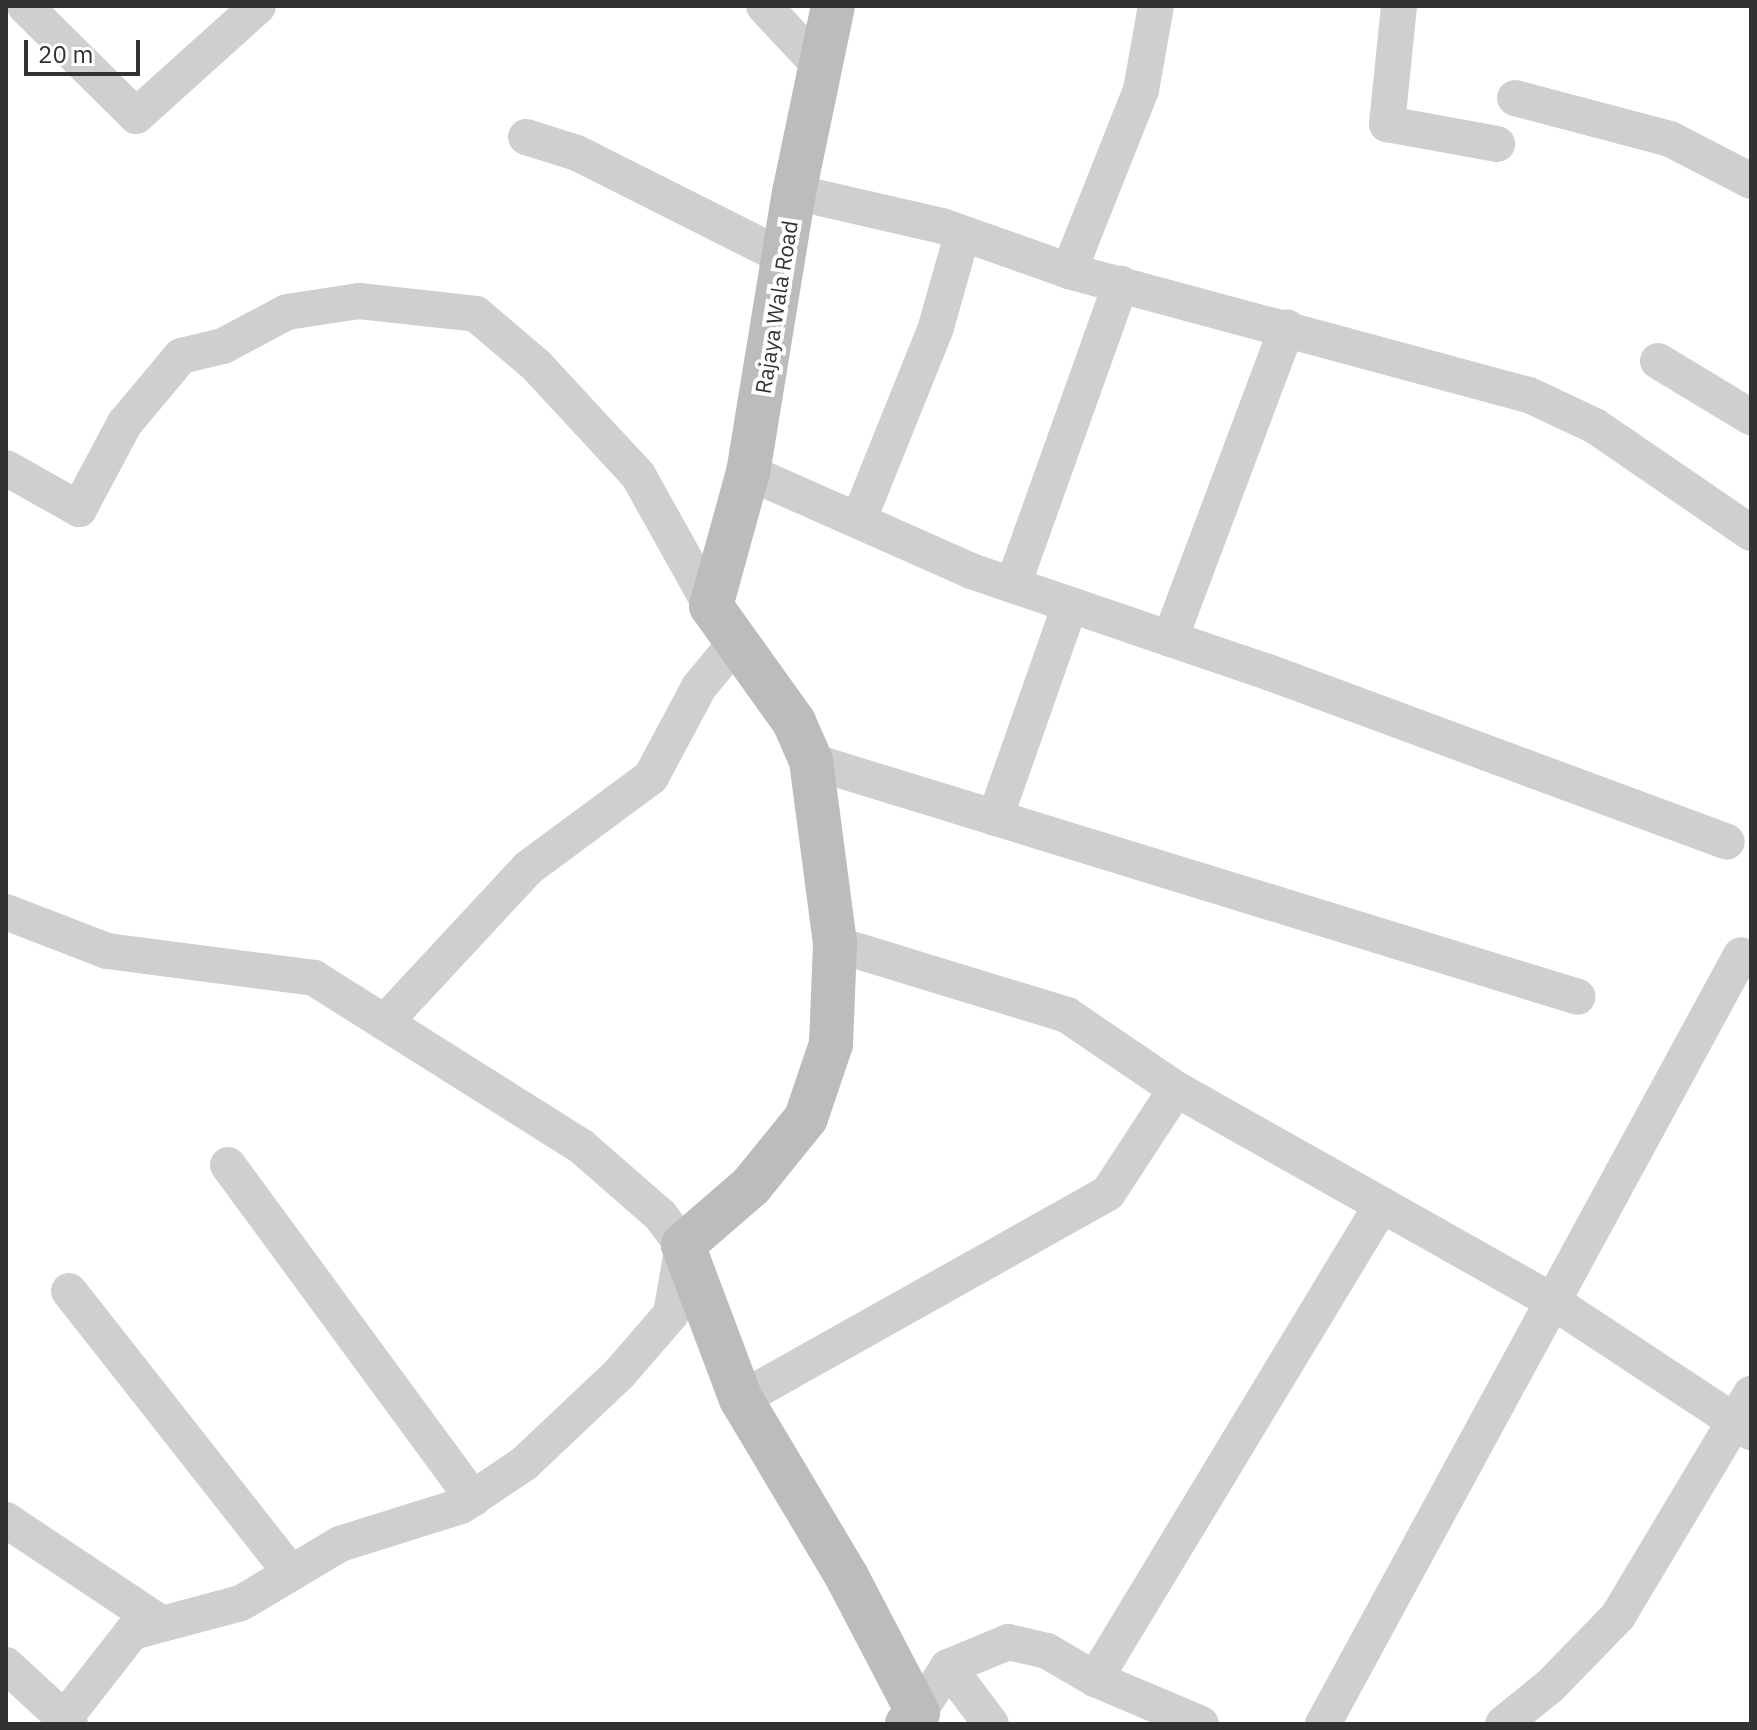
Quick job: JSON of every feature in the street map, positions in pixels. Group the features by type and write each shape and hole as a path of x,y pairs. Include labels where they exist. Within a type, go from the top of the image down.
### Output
{"street":[{"path":"25,6 136,116 258,6"},
{"path":"764,6 820,66"},
{"name":"Rajaya Wala Road","path":"711,606 748,472 794,192 833,6"},
{"path":"1069,271 1141,90 1156,6"},
{"path":"1399,6 1387,124 1497,144"},
{"path":"1515,98 1670,139 1751,181"},
{"path":"526,137 577,153 784,257"},
{"path":"794,192 962,235 1069,271 1287,327 1529,395 1595,426 1751,533"},
{"path":"859,519 936,327 962,235"},
{"path":"1013,585 1121,284"},
{"path":"6,468 79,509 125,423 181,356 223,346 287,312 359,301 476,314 536,365 638,475 711,606 794,722 811,761 835,944 831,1044 806,1118 751,1186 683,1245 671,1314 619,1374 525,1463 473,1499 340,1544 241,1603 132,1632 65,1723 6,1665"},
{"path":"1170,639 1287,327"},
{"path":"1658,361 1751,417"},
{"path":"748,472 1013,585 1727,842"},
{"path":"995,818 1070,605"},
{"path":"385,1022 528,868 651,777 699,687 737,641"},
{"path":"811,761 1578,997"},
{"path":"6,912 107,951 314,978 582,1147 660,1215 683,1245 741,1399 847,1577 913,1718"},
{"path":"835,944 1067,1015 1176,1089 1552,1301 1745,1416 1618,1616 1550,1686 1503,1724"},
{"path":"1323,1724 1741,955"},
{"path":"741,1399 1108,1193 1176,1089"},
{"path":"228,1165 473,1499"},
{"path":"1095,1679 1381,1206"},
{"path":"69,1291 291,1573"},
{"path":"6,1520 162,1624"},
{"path":"913,1718 948,1667 1008,1642 1047,1651 1095,1679 1201,1724"},
{"path":"948,1667 991,1724"}]}
